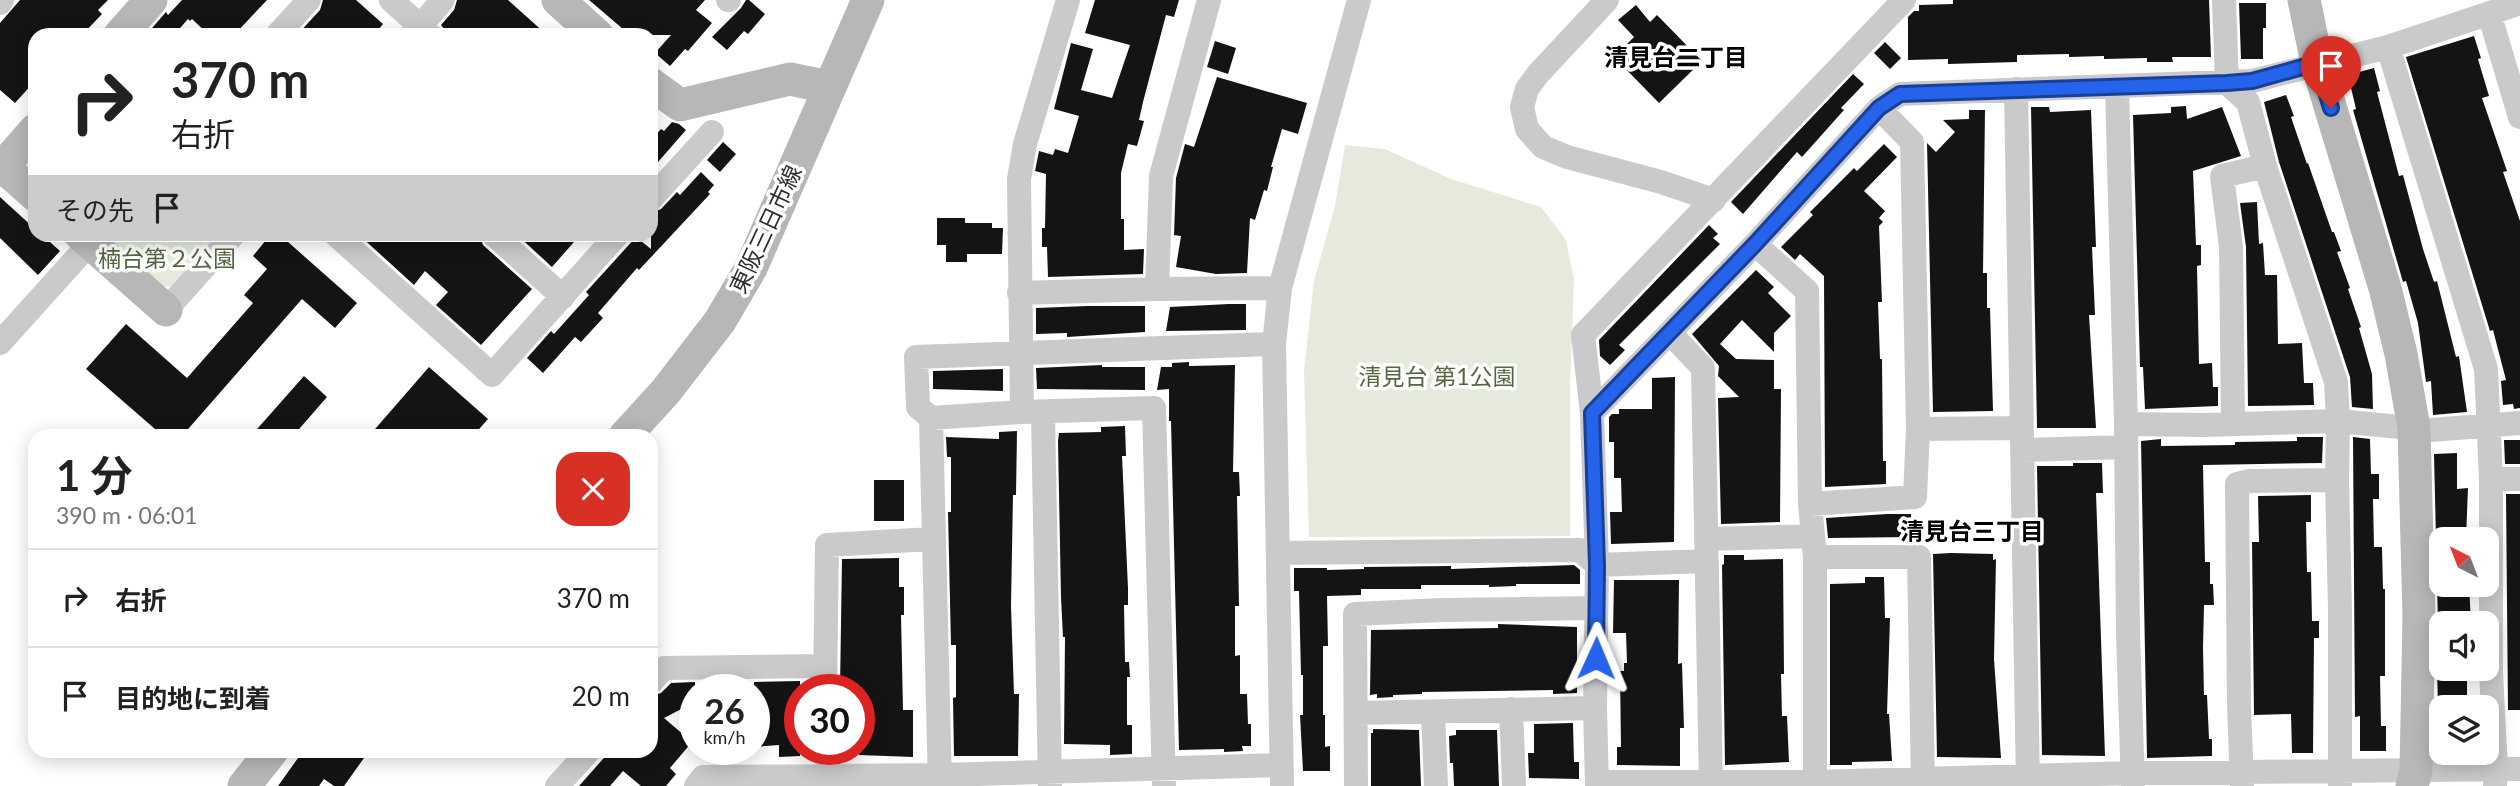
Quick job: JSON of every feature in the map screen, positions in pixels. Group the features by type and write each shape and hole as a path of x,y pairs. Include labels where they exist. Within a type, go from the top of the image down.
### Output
{"street":[{"path":"126,28 151,0"},
{"path":"283,28 309,0"},
{"path":"391,0 416,28"},
{"path":"423,28 443,0"},
{"path":"558,0 589,28"},
{"name":"東阪三日市線","path":"631,429 666,391 720,321 751,268 868,0"},
{"path":"1050,779 1033,413 1020,354 1019,179 1025,144 1068,0"},
{"path":"1157,289 1161,176 1209,0"},
{"path":"702,783 1282,776 1274,344 1280,288 1359,0"},
{"path":"1607,0 1527,89 1522,107 1527,129 1543,147 1714,200"},
{"path":"1903,0 1583,335 1592,413 1597,565 1597,784 2414,778 2504,774 2491,672 2491,479 2486,369 2388,47"},
{"path":"2224,0 2227,83 2248,102 2265,166 2336,382 2341,778"},
{"path":"2304,0 2317,63 2385,288 2401,354 2414,428 2419,615 2414,778"},
{"path":"1592,413 1755,244 1879,108 1900,94 2252,81 2388,47 2520,3"},
{"path":"2489,13 2520,117"},
{"path":"658,89 680,105 790,79 829,87"},
{"path":"2117,87 2133,780"},
{"path":"2016,89 2028,781"},
{"path":"1810,504 1915,497 1918,429 1912,142 1879,108"},
{"path":"658,191 712,132"},
{"path":"28,138 1,167 28,189"},
{"path":"2233,424 2231,247 2222,176 2265,166"},
{"path":"0,343 83,242"},
{"path":"88,242 166,310 227,242"},
{"path":"344,242 492,375 611,242"},
{"path":"502,242 563,297"},
{"path":"1755,244 1807,291 1810,504 1814,546 1815,784"},
{"path":"1019,293 1280,288"},
{"path":"1670,333 1703,368 1711,785"},
{"path":"1164,777 1154,408 931,418 918,407 916,357 1274,344"},
{"path":"931,418 940,780"},
{"path":"1918,429 2022,439 2126,435 2233,424 2338,421 2431,430 2520,423"},
{"path":"2491,479 2520,479"},
{"path":"2242,779 2237,484 2250,481 2337,480"},
{"path":"825,674 827,545 932,539"},
{"path":"1278,554 1580,550 1597,565 1706,550 1814,546 1919,557 1923,782"},
{"path":"1356,786 1354,614 1596,608"},
{"path":"658,674 664,668 784,675"},
{"path":"1356,713 1595,708"},
{"path":"1511,709 1514,786"},
{"path":"1433,712 1436,786"},
{"path":"244,786 266,758"},
{"path":"557,786 583,758"}],"green space":[{"name":"清見台 第1公園","path":"1345,145 1385,149 1451,179 1541,207 1566,240 1574,280 1570,387 1570,536 1309,537 1304,371 1314,281 1335,206"},
{"name":"楠台第２公園","path":"115,242 214,242 173,286 163,287"}],"building":[{"path":"20,0 108,0 98,10 102,14 89,28 28,28 28,89 15,103 0,90 0,23"},
{"path":"182,0 267,0 241,28 202,28 192,19 188,19 180,28 152,28 166,12 168,15"},
{"path":"323,0 356,0 383,24 380,28 303,28 320,10"},
{"path":"457,0 508,0 539,28 443,28 441,25 454,10"},
{"path":"589,0 705,0 696,10 712,23 688,51 685,49 670,66 658,56 658,50 671,35 658,35 658,28 622,28"},
{"path":"746,0 765,14 748,34 744,31 727,50 712,37"},
{"path":"1095,0 1179,0 1174,17 1166,15 1139,120 1144,121 1137,146 1128,144 1121,173 1124,250 1144,249 1143,274 1048,277 1047,247 1042,247 1046,174 1035,171 1039,151 1053,155 1055,149 1068,153 1079,116 1054,109 1071,43 1093,49 1081,90 1112,98 1130,45 1085,33"},
{"path":"1953,0 2209,0 2211,57 2172,57 2173,62 2147,62 2147,58 2069,57 2069,54 2017,55 2017,62 1948,64 1948,59 1908,60 1908,17 1914,11 1919,11 1919,5 1953,4"},
{"path":"2239,3 2266,3 2263,59 2241,59"},
{"path":"1636,5 1650,22 1657,15 1702,61 1659,103 1614,57 1634,37 1618,20"},
{"path":"2474,36 2489,96 2482,98 2507,171 2503,172 2520,221 2520,408 2514,409 2513,404 2503,405 2501,381 2506,380 2493,330 2490,331 2406,57"},
{"path":"1215,41 1236,48 1228,74 1207,67"},
{"path":"1885,42 1901,58 1890,69 1874,53"},
{"path":"2374,68 2380,91 2377,92 2399,176 2403,175 2423,249 2434,282 2437,281 2456,357 2459,356 2467,412 2433,415 2431,381 2426,382 2418,323 2406,281 2403,282 2353,110 2356,109 2348,75"},
{"path":"1853,74 1864,84 1841,108 1844,110 1802,157 1797,152 1743,214 1731,202"},
{"path":"1217,77 1307,103 1298,134 1282,129 1267,191 1264,190 1255,220 1250,218 1247,273 1216,274 1176,267 1181,236 1174,235 1176,178 1185,144 1194,147"},
{"path":"2286,95 2307,164 2341,251 2337,252 2350,288 2348,289 2361,327 2359,328 2372,374 2373,409 2352,407 2350,377 2279,162 2264,102"},
{"path":"2186,106 2187,119 2222,107 2241,156 2193,171 2196,245 2201,245 2201,265 2197,266 2199,364 2212,363 2213,387 2218,387 2218,406 2145,409 2143,367 2140,367 2133,115 2171,113 2171,107"},
{"path":"2031,107 2049,107 2050,112 2091,110 2096,247 2092,247 2095,315 2089,315 2096,428 2037,428"},
{"path":"1969,110 1985,110 1983,273 1987,273 1987,308 1990,308 1993,411 1933,412 1927,143 1936,152 1955,132 1943,120 1969,119"},
{"path":"672,122 686,130 658,162 658,132 661,129 664,131"},
{"path":"723,142 736,154 720,172 707,160"},
{"path":"1884,144 1897,157 1864,191 1885,211 1879,218 1883,222 1879,226 1882,302 1878,302 1886,484 1825,487 1824,276 1800,254 1795,260 1781,247 1813,215 1810,212 1854,168 1857,171"},
{"path":"701,172 714,185 708,192 710,194 639,270 637,268 598,313 603,318 581,342 575,337 543,373 527,358 551,331 554,334 589,295 586,292 631,242 642,242 651,249 651,242 658,242 658,210 677,192 680,195"},
{"path":"0,197 28,223 28,242 50,242 60,251 38,275 0,238"},
{"path":"2257,202 2259,244 2263,243 2265,275 2277,275 2278,344 2302,343 2304,383 2313,383 2314,405 2248,406 2246,247 2240,203"},
{"path":"937,218 965,218 965,223 992,223 992,228 1003,228 1002,254 967,254 967,262 946,262 946,245 937,245"},
{"path":"1709,225 1718,234 1713,238 1720,244 1619,345 1625,350 1610,365 1600,356 1599,340"},
{"path":"264,242 288,242 357,303 335,328 302,299 188,429 155,429 86,369 126,324 187,378 253,303 244,295 267,269 253,256"},
{"path":"367,242 482,242 532,289 481,345 436,305 448,292 425,271 414,285"},
{"path":"525,242 574,242 552,267"},
{"path":"1756,270 1774,287 1768,293 1791,316 1774,333 1774,352 1742,320 1720,344 1736,359 1774,360 1774,389 1781,389 1780,522 1721,524 1718,398 1739,397 1718,376 1719,366 1692,334"},
{"path":"1246,304 1246,330 1166,331 1170,307"},
{"path":"1145,306 1145,332 1067,337 1067,333 1036,334 1036,308"},
{"path":"1189,362 1189,366 1235,365 1233,472 1239,472 1240,496 1237,496 1239,606 1235,606 1235,656 1240,655 1240,694 1247,694 1248,724 1251,724 1251,746 1242,746 1243,751 1179,750 1171,421 1169,389 1157,390 1161,367"},
{"path":"1102,365 1145,367 1145,390 1037,389 1036,368"},
{"path":"429,367 488,419 479,429 375,429"},
{"path":"1003,369 1003,391 933,389 933,371"},
{"path":"304,376 327,397 299,429 257,429"},
{"path":"1675,377 1674,542 1611,544 1610,512 1622,512 1621,478 1614,478 1614,442 1609,442 1609,417 1619,414 1619,409 1652,409 1652,378"},
{"path":"1125,426 1126,456 1122,456 1128,605 1124,605 1125,662 1129,662 1127,725 1132,725 1132,754 1110,755 1110,745 1064,744 1065,637 1061,597 1058,441 1059,433 1101,432 1101,427"},
{"path":"1017,431 1011,606 1014,694 1019,694 1018,756 954,756 956,645 951,645 948,512 951,512 951,457 947,457 946,437 999,439 999,432"},
{"path":"2297,437 2323,437 2322,463 2203,465 2205,562 2210,562 2214,605 2204,605 2203,648 2204,695 2207,695 2212,756 2147,758 2141,441 2161,439 2161,446 2235,445 2235,442 2297,441"},
{"path":"2353,437 2370,439 2371,474 2379,474 2379,499 2373,499 2374,547 2382,547 2385,589 2385,676 2380,676 2381,726 2386,726 2386,751 2360,751 2360,716 2355,717"},
{"path":"2504,440 2520,440 2520,464 2505,464"},
{"path":"2457,453 2457,489 2468,488 2466,527 2436,527 2434,454"},
{"path":"2073,463 2102,463 2103,493 2096,493 2105,756 2042,755 2037,466 2073,466"},
{"path":"874,480 904,480 904,521 874,521"},
{"path":"2506,494 2520,494 2520,710 2508,710"},
{"path":"2311,495 2311,522 2306,522 2307,572 2311,572 2312,621 2319,621 2319,638 2314,638 2313,753 2292,753 2291,714 2254,715 2252,542 2259,542 2258,496"},
{"path":"1911,514 1912,537 1828,538 1826,518"},
{"path":"1933,554 1993,554 1993,560 1996,559 1994,659 2001,758 1937,757"},
{"path":"1724,555 1744,555 1744,560 1783,559 1782,716 1787,716 1789,762 1725,765"},
{"path":"899,558 899,587 904,587 904,615 901,615 903,710 913,710 913,757 875,756 875,674 840,674 842,559"},
{"path":"1574,565 1580,570 1580,584 1516,584 1489,587 1421,585 1421,589 1361,589 1361,595 1327,596 1328,646 1323,646 1323,715 1325,747 1330,746 1330,771 1303,771 1300,715 1303,715 1303,675 1299,591 1294,591 1294,568 1327,570 1451,566 1451,569"},
{"path":"1865,577 1884,577 1885,618 1890,618 1887,714 1892,761 1830,765 1830,584 1865,583"},
{"path":"1614,580 1679,580 1678,664 1682,663 1684,728 1680,728 1680,766 1617,765 1617,747 1621,747 1620,671 1624,671 1624,663 1627,663 1626,633 1613,633"},
{"path":"2437,597 2470,597 2470,611 2438,611"},
{"path":"1498,624 1577,627 1577,693 1553,694 1553,690 1422,692 1377,698 1377,694 1370,695 1371,630 1498,628"},
{"path":"784,681 784,757 779,757 779,745 770,746 770,682"},
{"path":"2437,681 2467,681 2467,695 2438,695"},
{"path":"671,683 679,683 679,710 664,718 679,731 679,757 670,768 676,774 666,786 641,786 623,771 610,786 579,786 604,758 658,758 658,694"},
{"path":"1573,723 1574,762 1579,762 1579,779 1529,778 1528,753 1534,753 1534,724"},
{"path":"1373,729 1419,730 1421,786 1371,786"},
{"path":"1456,730 1497,730 1499,786 1454,786 1449,736 1456,735"},
{"path":"298,758 364,758 344,786 334,786 324,779 319,786 278,786"}],"district":[{"name":"清見台二丁目","path":"1676,56"},
{"name":"清見台三丁目","path":"1972,530"}],"route":[{"path":"1596,658 1597,565 1592,413 1755,244 1879,108 1900,94 2227,83 2252,81 2317,63 2331,108"}]}
